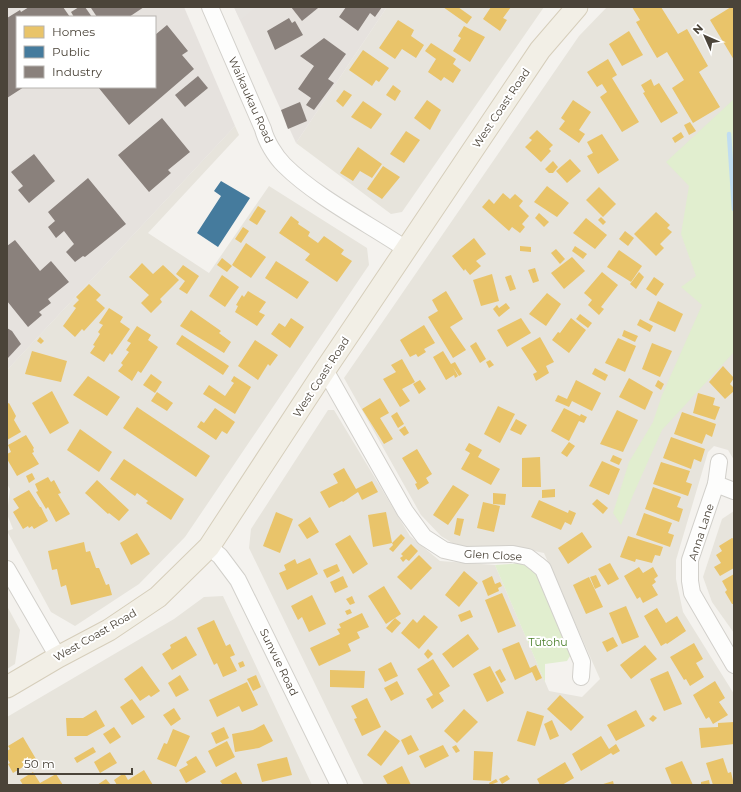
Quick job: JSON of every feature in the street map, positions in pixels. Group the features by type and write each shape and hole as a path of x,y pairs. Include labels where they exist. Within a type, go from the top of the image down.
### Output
{"main road":[{"name":"West Coast Road","path":"7,688 58,657 109,630 158,597 208,547 540,50 577,7"}],"street":[{"name":"Waikaukau Road","path":"210,7 266,138 284,165 313,189 406,249"},
{"name":"Glen Close","path":"325,370 405,511 424,537 444,550 466,556 513,554 528,557 543,569 582,662 581,677"},
{"name":"Anna Lane","path":"719,462 716,484 690,560 690,581 692,593 734,665"},
{"path":"716,484 734,491"},
{"name":"Sunvue Road","path":"208,547 220,556 238,580 338,785"},
{"path":"7,569 58,657"}],"shaded area":[{"path":"7,7 184,7 235,126 8,369"},
{"path":"234,7 387,7 296,143"},
{"path":"234,7 256,7 240,20"},
{"path":"387,7 544,7 402,212 391,214 296,143"},
{"path":"607,7 734,7 734,460 728,450 714,446 708,452 676,560 676,579 683,612 734,694 734,785 364,785 249,548 251,529 328,410 334,410 410,536 440,561 495,565 549,691 582,697 600,679 544,553 510,546 457,546 441,536 421,515 344,378 579,36"},
{"path":"235,126 239,135 148,233 209,273 269,186 367,248 369,265 185,537 139,584 75,626 51,612 7,531 13,529 7,514 10,489 7,484 7,368 8,369"},
{"path":"734,511 734,633 712,602 703,577 722,519"},
{"path":"223,596 312,785 7,785 7,717 174,619 204,597"},
{"path":"7,606 20,630 15,664 7,669"}],"green space":[{"path":"734,99 734,352 662,430 621,525 613,513 629,462 653,422 662,395 702,305 681,287 696,276 681,234 689,186 666,162"},
{"name":"Tūtohu","path":"523,563 536,573 571,645 570,656 567,661 545,664 545,682 495,565"}],"building: Homes":[{"path":"443,7 458,7 472,17 467,24"},
{"path":"491,7 511,7 503,18 507,20 500,31 483,19"},
{"path":"632,7 661,7 678,34 687,29 708,66 699,72 720,107 693,123 672,88 684,80 667,52 657,58 636,22 640,20"},
{"path":"731,7 734,7 734,60 710,20"},
{"path":"398,20 414,30 411,36 424,45 416,58 402,49 395,59 379,48"},
{"path":"464,26 485,37 470,62 453,51 461,38 458,36"},
{"path":"629,31 643,55 622,66 609,44"},
{"path":"431,43 456,59 453,64 461,70 453,83 444,77 441,81 428,72 436,59 425,51"},
{"path":"363,50 389,68 379,82 376,80 372,86 349,70"},
{"path":"608,59 617,75 612,78 639,122 622,132 600,97 607,92 602,84 597,87 587,72"},
{"path":"651,79 654,86 659,83 678,113 661,123 643,93 645,92 641,85"},
{"path":"393,85 401,91 395,101 386,95"},
{"path":"344,90 352,95 343,107 336,101"},
{"path":"427,100 441,110 430,130 414,118"},
{"path":"573,100 591,112 579,130 585,134 579,143 559,129 565,121 561,118"},
{"path":"363,101 382,114 371,129 351,117"},
{"path":"690,122 696,131 689,135 684,125"},
{"path":"537,130 553,145 549,149 551,151 541,162 525,147 532,140 529,138"},
{"path":"406,131 420,140 404,163 390,154"},
{"path":"681,132 684,137 675,143 672,138"},
{"path":"602,134 619,160 598,174 587,156 593,153 587,142"},
{"path":"358,147 382,164 372,178 360,171 353,181 340,173"},
{"path":"570,159 581,171 567,183 556,171"},
{"path":"553,161 558,167 553,173 549,173 545,169"},
{"path":"383,166 400,177 382,199 367,189"},
{"path":"547,186 569,203 557,217 534,202"},
{"path":"599,187 616,204 603,217 586,200"},
{"path":"503,193 510,199 515,194 523,201 519,206 529,216 522,224 525,227 520,233 512,227 509,231 482,207 489,199 494,204"},
{"path":"258,206 266,211 257,225 249,220"},
{"path":"656,212 670,225 667,228 672,232 660,244 664,248 656,256 634,234"},
{"path":"539,213 549,222 544,227 535,218"},
{"path":"291,216 299,222 298,224 310,232 308,236 318,243 324,236 344,250 341,254 352,261 337,282 305,260 310,254 279,233"},
{"path":"601,217 606,222 603,225 598,220"},
{"path":"586,218 607,235 595,249 573,233"},
{"path":"243,227 249,231 241,243 235,239"},
{"path":"625,231 634,238 628,246 619,239"},
{"path":"474,238 486,254 476,261 481,266 470,275 465,269 464,271 452,256"},
{"path":"246,243 266,257 251,278 232,265"},
{"path":"520,246 531,247 531,252 520,251"},
{"path":"575,246 587,254 583,259 572,251"},
{"path":"556,249 565,259 560,264 551,253"},
{"path":"619,250 642,266 631,282 607,267"},
{"path":"572,257 585,271 564,289 551,273"},
{"path":"222,258 232,266 227,272 217,265"},
{"path":"276,261 309,282 297,299 265,278"},
{"path":"142,263 153,274 163,265 179,280 160,299 162,302 151,313 141,303 149,295 129,277"},
{"path":"183,265 199,276 187,294 179,289 185,281 176,274"},
{"path":"535,268 539,281 533,283 528,270"},
{"path":"602,272 618,285 601,307 604,309 599,315 588,305 592,300 584,293"},
{"path":"639,272 644,277 636,289 630,284"},
{"path":"492,274 499,301 481,306 473,280"},
{"path":"222,275 239,287 225,307 209,296"},
{"path":"511,275 516,289 510,291 505,277"},
{"path":"654,277 664,284 656,296 646,289"},
{"path":"89,284 101,295 96,300 105,308 84,331 82,329 75,337 63,326 76,308 73,306 79,300 76,297"},
{"path":"248,291 266,302 259,312 265,315 257,326 235,312 238,306 236,305 242,295 244,297"},
{"path":"446,291 463,319 450,327 466,350 453,358 428,317 438,311 432,300"},
{"path":"547,293 561,304 546,326 529,314"},
{"path":"658,301 683,314 675,332 649,320"},
{"path":"506,303 510,308 499,317 493,309 497,305 499,308"},
{"path":"109,308 123,317 120,322 130,329 112,355 110,353 104,362 90,353 100,334 98,332 103,325 99,323"},
{"path":"191,310 221,331 219,333 231,342 224,353 180,326"},
{"path":"580,314 592,323 588,328 576,319"},
{"path":"291,318 304,327 290,348 271,334 279,323 285,327"},
{"path":"521,318 531,333 507,347 497,330"},
{"path":"571,318 586,330 569,353 552,340 558,332 560,333"},
{"path":"640,319 653,326 650,332 637,325"},
{"path":"424,325 435,343 424,349 426,352 418,357 416,354 410,357 400,340"},
{"path":"137,326 151,335 148,340 158,347 141,373 138,371 132,381 118,371 123,365 121,363 129,352 126,350 131,343 127,341"},
{"path":"624,330 638,336 635,342 622,336"},
{"path":"182,335 229,366 223,375 176,344"},
{"path":"40,337 44,341 41,344 37,341"},
{"path":"540,337 554,362 546,366 549,373 536,381 533,374 537,372 521,348"},
{"path":"618,338 636,346 625,372 605,363"},
{"path":"255,340 278,355 270,366 268,364 258,380 238,366"},
{"path":"476,342 486,359 480,363 470,346"},
{"path":"652,343 672,351 660,377 642,369"},
{"path":"32,351 67,361 61,382 25,374"},
{"path":"443,351 451,364 455,362 462,374 459,376 453,367 458,376 455,378 454,375 446,380 433,357"},
{"path":"402,359 415,382 402,389 410,401 400,407 383,379 396,372 391,365"},
{"path":"490,360 494,365 489,368 486,362"},
{"path":"723,366 734,378 730,384 734,388 734,391 725,399 709,382"},
{"path":"595,368 608,375 605,381 592,374"},
{"path":"151,374 162,382 155,393 143,385"},
{"path":"88,376 120,397 107,416 73,395"},
{"path":"234,376 251,387 235,414 203,394 209,385 225,396 234,383 231,381"},
{"path":"629,378 653,392 645,410 619,397"},
{"path":"420,380 426,389 419,394 413,384"},
{"path":"576,380 601,393 592,411 572,401 569,407 555,401 558,395 567,399"},
{"path":"658,380 664,384 661,390 655,386"},
{"path":"52,391 69,423 50,434 32,403"},
{"path":"157,392 173,403 167,411 151,401"},
{"path":"698,393 715,398 713,405 720,407 715,420 693,413"},
{"path":"380,398 389,413 380,418 393,439 384,444 362,409"},
{"path":"9,403 16,416 14,420 21,432 7,440 7,404"},
{"path":"498,406 515,414 500,443 484,434"},
{"path":"137,407 210,456 196,477 123,428"},
{"path":"215,408 235,422 227,434 222,431 216,440 197,427 201,421 204,423"},
{"path":"564,408 580,416 581,414 587,417 584,423 579,421 569,441 551,431"},
{"path":"617,410 638,420 623,452 600,444"},
{"path":"397,412 404,424 398,428 391,416"},
{"path":"682,412 716,424 712,437 706,434 702,444 674,434"},
{"path":"516,419 527,425 521,435 510,430"},
{"path":"405,426 409,433 404,436 399,430"},
{"path":"80,429 112,452 99,472 67,450"},
{"path":"26,435 34,448 34,452 32,453 39,464 17,476 7,459 7,454 11,452 8,445"},
{"path":"671,437 705,449 701,462 694,459 691,469 663,458"},
{"path":"569,442 575,446 567,457 561,453"},
{"path":"469,443 482,450 478,457 500,469 491,485 461,469 470,453 465,450"},
{"path":"417,449 432,474 426,478 429,483 418,490 415,484 417,483 402,458"},
{"path":"613,455 622,459 619,465 610,461"},
{"path":"540,457 541,487 522,487 522,458"},
{"path":"124,459 184,499 171,520 146,503 148,501 137,493 135,496 110,479"},
{"path":"602,461 620,469 609,495 589,486"},
{"path":"661,462 690,471 686,482 692,484 688,496 653,484"},
{"path":"344,468 356,489 372,481 378,492 362,500 358,492 343,502 342,501 329,508 320,492 338,483 333,474"},
{"path":"32,473 35,479 29,483 26,476"},
{"path":"48,477 51,482 54,480 61,493 58,494 70,514 56,522 48,507 46,509 36,492 38,491 35,484"},
{"path":"97,480 129,510 119,521 109,513 108,514 85,493"},
{"path":"453,485 469,495 448,525 433,515"},
{"path":"653,487 681,497 677,507 683,509 679,522 645,509"},
{"path":"555,489 555,497 542,498 542,490"},
{"path":"29,490 41,507 48,521 34,529 32,526 29,528 28,526 23,529 13,512 19,508 13,499"},
{"path":"493,493 506,494 505,505 493,504"},
{"path":"597,499 608,508 603,514 592,504"},
{"path":"539,500 568,513 569,510 576,513 571,525 565,522 561,530 531,517"},
{"path":"483,502 500,506 494,532 477,528"},
{"path":"276,512 293,519 280,553 263,546"},
{"path":"386,512 392,543 373,547 368,515"},
{"path":"644,513 672,523 668,533 674,535 670,547 636,535"},
{"path":"310,517 319,532 307,539 298,525"},
{"path":"457,518 464,519 460,536 454,534"},
{"path":"582,532 592,547 568,564 558,548"},
{"path":"137,533 150,554 131,565 120,543"},
{"path":"401,534 405,538 393,552 389,549 393,545 392,543"},
{"path":"350,535 368,564 353,574 335,544"},
{"path":"628,536 663,547 660,556 655,555 652,563 636,559 635,562 620,557"},
{"path":"732,538 734,539 734,568 720,576 714,567 721,563 716,555 722,551 719,546"},
{"path":"84,542 86,552 90,551 96,568 99,568 106,585 109,584 112,595 71,605 66,585 61,587 57,569 52,570 48,551"},
{"path":"411,544 418,551 409,561 406,559 403,562 400,558 403,556 401,554"},
{"path":"419,555 432,568 411,590 397,577"},
{"path":"310,558 318,574 287,590 279,573 286,570 284,565 295,559 297,564"},
{"path":"610,563 619,579 608,585 598,569"},
{"path":"337,564 340,571 327,578 323,570"},
{"path":"639,567 643,573 653,567 658,576 654,579 656,582 652,585 658,595 643,603 640,597 637,599 624,576"},
{"path":"464,571 478,583 459,607 445,595"},
{"path":"734,574 734,604 732,604 725,592 727,590 722,581"},
{"path":"596,575 601,586 595,589 590,577"},
{"path":"343,576 348,587 335,593 330,582"},
{"path":"492,576 495,584 500,582 502,586 498,588 499,591 488,596 482,581"},
{"path":"589,577 603,607 586,614 573,585"},
{"path":"384,586 401,614 386,624 368,596"},
{"path":"502,593 516,626 498,633 485,600"},
{"path":"312,595 326,624 309,632 302,617 298,620 291,606"},
{"path":"352,596 355,603 350,605 346,599"},
{"path":"626,606 639,637 622,644 609,613"},
{"path":"657,608 666,623 677,616 686,631 667,644 666,643 661,646 644,616"},
{"path":"350,609 352,613 347,615 345,611"},
{"path":"470,610 473,617 461,622 458,615"},
{"path":"362,613 369,627 357,632 360,638 348,644 351,651 319,666 310,648 340,634 337,629 341,628 339,624"},
{"path":"424,615 438,627 419,649 401,633 413,619 417,623"},
{"path":"395,618 401,623 392,633 386,628"},
{"path":"214,620 226,646 230,644 235,655 230,657 237,671 223,677 217,663 214,665 197,628"},
{"path":"468,634 479,649 453,668 442,654"},
{"path":"186,636 197,655 172,670 162,654 171,648 170,645"},
{"path":"613,637 618,646 607,652 602,642"},
{"path":"519,642 530,668 536,665 542,678 536,681 532,672 515,680 502,649"},
{"path":"694,643 703,659 696,663 704,677 690,686 686,679 684,680 670,657"},
{"path":"645,645 657,659 631,679 620,665"},
{"path":"428,649 433,654 428,659 424,654"},
{"path":"433,659 450,686 439,693 444,701 432,709 426,699 433,695 417,669"},
{"path":"243,661 245,666 240,668 238,663"},
{"path":"391,662 398,676 385,682 378,669"},
{"path":"142,666 160,691 151,697 149,695 140,701 124,679"},
{"path":"490,666 504,693 487,702 473,674"},
{"path":"500,669 506,680 501,683 495,672"},
{"path":"330,670 365,671 364,688 330,687"},
{"path":"668,671 682,704 664,711 650,679"},
{"path":"180,675 189,690 176,697 168,683"},
{"path":"256,675 261,687 253,691 247,679"},
{"path":"397,681 404,694 391,701 384,688"},
{"path":"715,681 725,698 719,702 728,715 713,724 709,717 706,719 693,695"},
{"path":"247,682 258,705 242,712 239,706 217,717 209,700"},
{"path":"560,695 584,717 571,731 547,709"},
{"path":"367,698 381,727 362,736 354,719 357,718 351,706"},
{"path":"132,699 145,717 132,725 120,707"},
{"path":"174,708 181,719 171,726 163,715"},
{"path":"464,709 478,722 457,743 444,731"},
{"path":"96,710 105,726 87,736 67,736 66,718 83,718"},
{"path":"636,710 645,726 616,741 607,725"},
{"path":"527,711 544,716 535,746 517,741"},
{"path":"653,715 657,718 653,722 649,719"},
{"path":"552,720 559,736 550,740 544,724"},
{"path":"734,722 734,744 701,748 699,728 718,727 718,723"},
{"path":"264,724 273,741 259,748 235,752 232,734 253,730"},
{"path":"114,727 121,737 110,744 103,734"},
{"path":"224,727 229,738 216,744 211,733"},
{"path":"173,729 190,736 176,767 157,759 164,743 167,744"},
{"path":"385,730 400,741 381,766 367,755"},
{"path":"411,735 419,750 408,755 401,740"},
{"path":"601,736 609,749 616,744 620,751 613,755 611,753 581,771 572,754"},
{"path":"23,737 36,759 13,773 8,764 10,763 7,758 7,751 10,749 8,746"},
{"path":"227,741 235,757 216,767 208,751"},
{"path":"443,745 449,756 425,768 419,756"},
{"path":"456,745 460,751 456,753 452,747"},
{"path":"93,747 96,752 77,763 74,758"},
{"path":"474,751 493,752 491,781 473,780"},
{"path":"110,752 117,763 100,773 94,762"},
{"path":"196,756 206,772 186,783 179,770 188,765 186,762"},
{"path":"287,757 292,775 262,782 257,764"},
{"path":"723,758 728,773 731,772 734,785 713,785 706,763"},
{"path":"682,761 693,785 672,785 665,768"},
{"path":"565,762 574,778 562,785 540,785 537,779"},
{"path":"402,766 411,785 388,785 383,776"},
{"path":"144,770 153,785 117,785 114,780 124,773 128,780"},
{"path":"33,772 40,783 56,774 63,785 23,785 20,780"},
{"path":"236,772 243,785 223,785 220,781"},
{"path":"507,775 510,779 502,784 499,779"},
{"path":"106,779 111,785 97,785"},
{"path":"496,779 498,782 490,785 489,783"},
{"path":"709,780 710,785 701,785 701,782"},
{"path":"613,781 614,785 600,785"}],"building: Public":[{"path":"221,181 250,198 218,247 197,233 221,196 214,191"}],"building: Industry":[{"path":"29,7 63,7 69,16 16,16 16,88 22,88 7,98 7,18 20,10 21,12"},
{"path":"79,7 85,7 91,16 73,16 71,12"},
{"path":"144,7 130,16 96,16 91,8"},
{"path":"291,7 317,7 318,8 302,21"},
{"path":"346,7 382,7 375,17 370,13 358,31 339,17"},
{"path":"289,18 292,23 295,21 303,35 275,50 267,31"},
{"path":"167,25 188,51 182,55 194,69 129,125 99,88 156,88 156,34"},
{"path":"324,38 346,54 328,79 334,83 314,110 306,105 311,98 298,89 314,66 300,56"},
{"path":"198,76 208,88 185,107 175,95"},
{"path":"300,102 307,121 288,129 281,110"},
{"path":"162,118 190,152 168,170 171,173 149,192 118,155"},
{"path":"34,154 55,181 29,203 18,190 23,186 11,172"},
{"path":"88,178 126,224 85,257 83,256 75,262 66,252 74,244 64,231 56,238 48,227 55,221 48,212"},
{"path":"15,240 40,271 51,261 69,282 48,299 51,303 39,312 42,315 28,327 7,301 7,246"},
{"path":"7,328 12,331 21,344 7,359"}],"waterway":[{"path":"729,134 734,209"}]}
